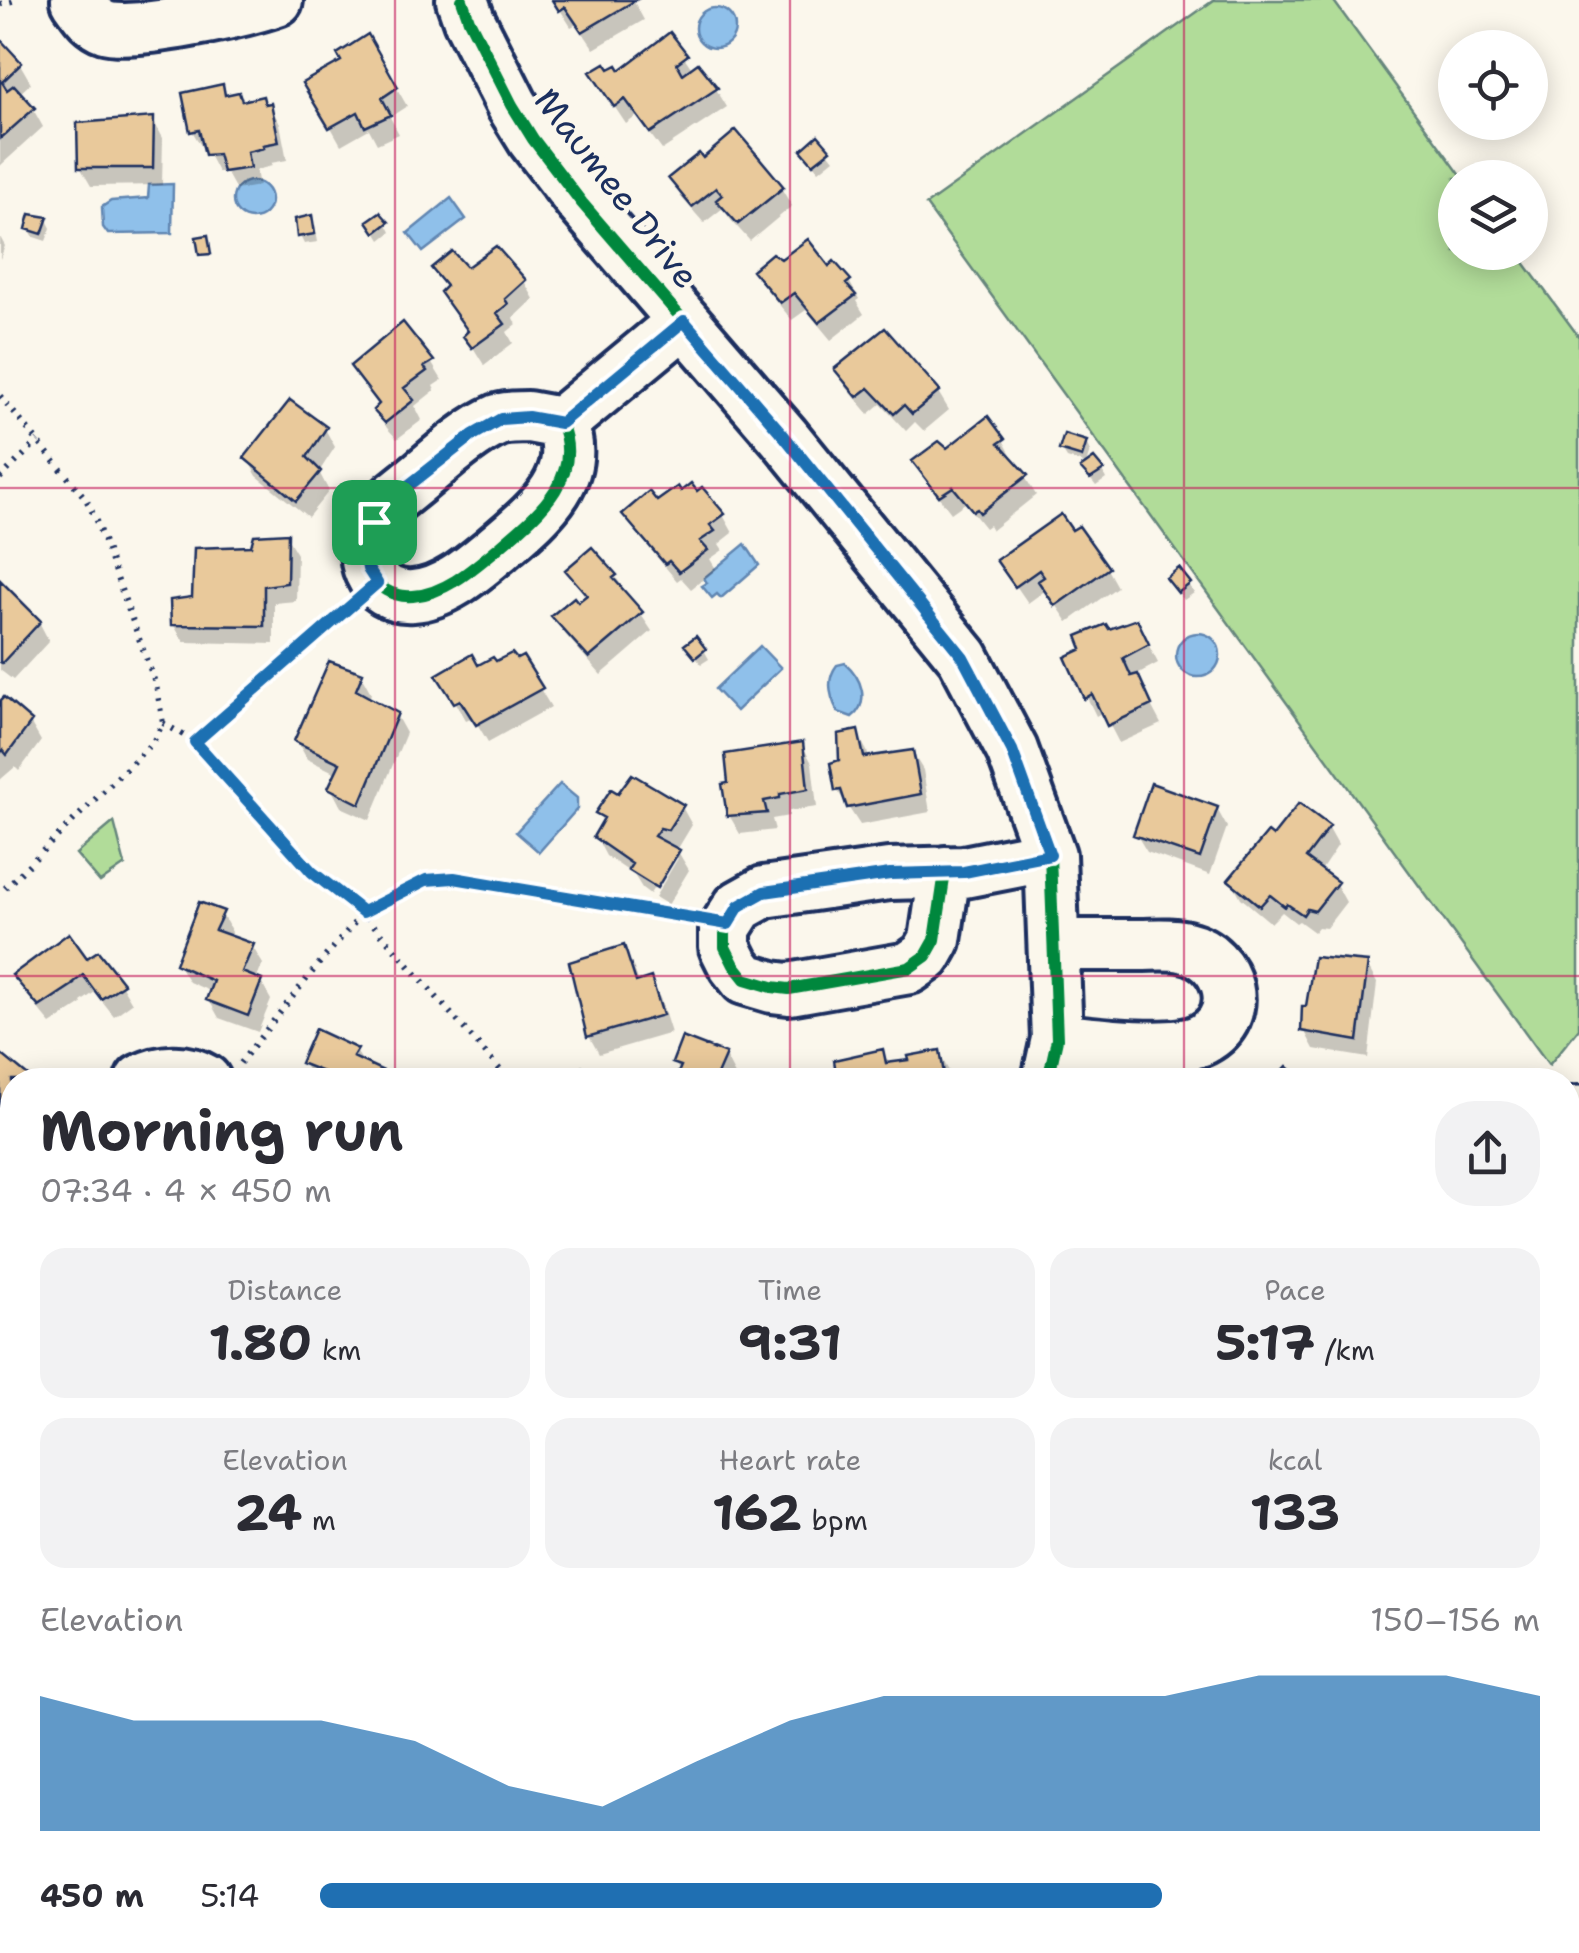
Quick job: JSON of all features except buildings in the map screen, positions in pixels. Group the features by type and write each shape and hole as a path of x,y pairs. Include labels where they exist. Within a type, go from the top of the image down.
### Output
{"street":[{"path":"77,0 92,20 106,28 130,30 252,9 277,0"},
{"name":"Maumee Drive","path":"462,0 494,72 534,139 582,202 784,436 963,657 1012,750 1050,855 1054,945 1052,1059"},
{"path":"561,423 567,438 565,470 546,505 528,523 474,568 428,594 389,594 377,583 368,569 364,548 374,522 394,497 473,435 501,419 528,417 561,423 684,321"},
{"path":"944,872 935,940 926,956 910,968 788,990 745,979 725,947 724,928 739,906 764,892 890,874 944,872 964,872 1050,855"},
{"path":"1052,1059 1202,1040 1224,1019 1230,1003 1229,987 1220,968 1206,955 1186,946 1054,945"}],"path":[{"path":"0,4 18,0"},
{"path":"0,396 86,499 96,518 156,685 163,723 153,742 0,893"},
{"path":"0,478 38,441"},
{"path":"195,742 377,583"},
{"path":"163,723 195,742 312,872 363,912 499,1068"},
{"path":"226,1068 363,912 426,880 454,878 728,924"}],"green space":[{"path":"1214,0 1333,0 1450,160 1438,160 1438,270 1530,270 1579,337 1579,1028 1549,1065 926,205"},
{"path":"114,822 125,865 100,882 76,854"}],"water":[{"path":"715,8 729,14 735,28 729,42 715,48 701,42 695,28 701,14"},
{"path":"252,181 266,186 271,200 266,214 252,219 238,214 233,200 238,186"},
{"path":"173,184 172,233 108,234 103,227 102,207 111,201 148,198 149,185"},
{"path":"451,198 466,219 423,252 408,233"},
{"path":"745,544 759,565 721,598 717,594 712,598 702,586 707,583 704,578"},
{"path":"1198,633 1214,639 1220,655 1214,671 1198,677 1182,671 1176,655 1182,639"},
{"path":"760,646 781,668 736,711 715,689"},
{"path":"845,663 862,690 861,704 852,717 838,712 830,688 837,665"},
{"path":"560,784 577,798 577,809 539,852 516,832"}],"cycle path":[{"path":"462,0 512,105 533,139 582,203 784,437 963,657 1012,750 1050,855 1057,1039 1051,1068"},
{"path":"528,417 561,423 567,443 561,479 541,509 458,579 413,596 386,590 370,572 366,547 374,521 384,507 474,433 498,420 528,417"},
{"path":"945,872 935,940 926,956 909,968 789,989 745,979 725,947 725,928 739,906 764,892 889,874 964,872 1050,855"}],"route":[{"path":"684,321 784,436 963,657 1012,750 1050,855 964,872 890,874 764,892 739,906 728,924 454,878 426,880 363,912 312,872 195,742 377,583 368,569 364,548 374,522 394,497 473,435 501,419 528,417 561,423 684,321"}]}
